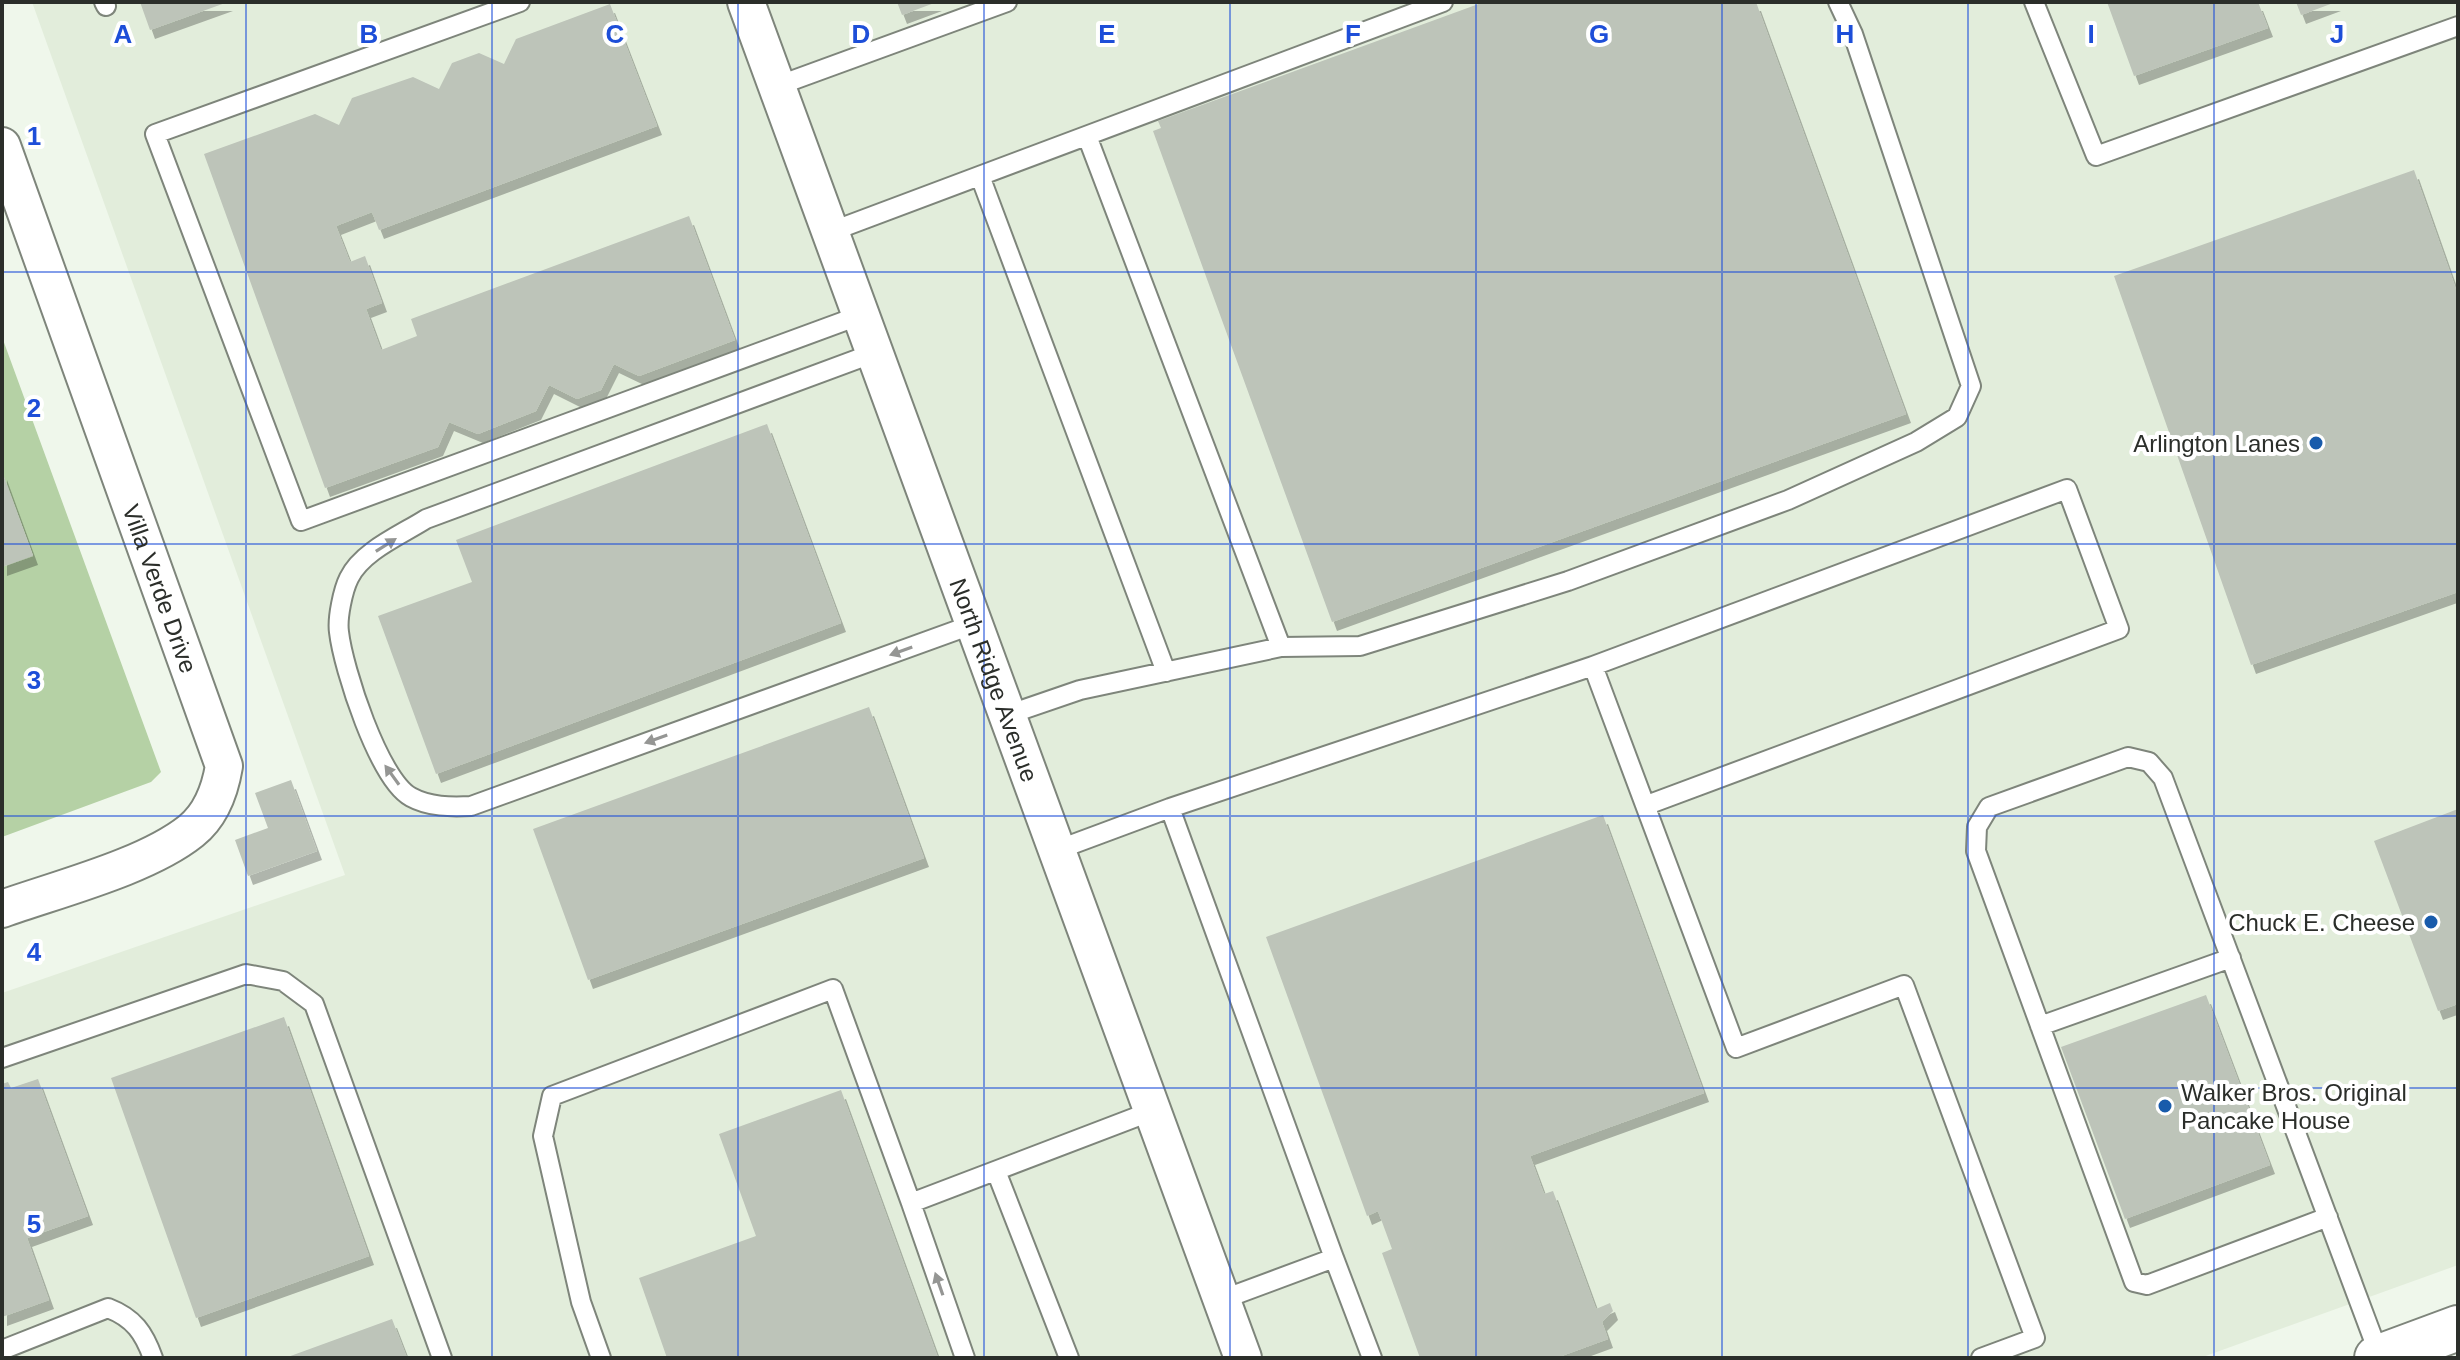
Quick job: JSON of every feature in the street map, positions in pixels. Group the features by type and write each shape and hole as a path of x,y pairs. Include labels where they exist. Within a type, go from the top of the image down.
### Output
{"main road":[{"path":"2379,1358 2458,1328"}],"street":[{"name":"North Ridge Avenue","path":"746,2 1243,1358"},
{"name":"Villa Verde Drive","path":"2,146 224,766 219,795 193,830 151,855 2,909"}],"lane":[{"path":"520,2 155,134 301,521 861,315"},
{"path":"777,86 1007,2"},
{"path":"830,232 1443,2"},
{"path":"1007,715 1080,690 1281,647 1360,646 1568,581 1788,500 1916,442 1957,417 1971,386 1853,34 1838,2"},
{"path":"2034,2 2096,156 2458,26"},
{"path":"1087,136 1281,647"},
{"path":"980,176 1166,672"},
{"path":"874,353 426,519 360,561 348,580 338,630 363,720 387,771 409,797 442,807 471,806 974,624"},
{"path":"1057,850 1170,808 1593,666 2067,489 2119,629 1647,805"},
{"path":"1593,666 1736,1048 1904,985 2035,1338 1981,1358"},
{"path":"2328,1217 2147,1285 2134,1282 1976,851 1977,827 1989,807 2128,757 2149,762 2163,778 2328,1217 2379,1358"},
{"path":"1170,808 1372,1358"},
{"path":"2040,1026 2231,958"},
{"path":"2,1058 246,974 283,981 314,1004 442,1358"},
{"path":"601,1358 581,1302 543,1136 552,1096 833,989 965,1358"},
{"path":"911,1203 1152,1111"},
{"path":"996,1171 1069,1358"},
{"path":"1221,1300 1334,1258"},
{"path":"2,1350 108,1308 126,1315 144,1334 153,1358"}],"shaded area":[{"path":"32,2 2458,2 2458,1265 2200,1358 2,1358 2,993 345,875"}],"green space":[{"path":"2,337 161,772 151,782 2,837 2,567 33,555 2,472"}],"building":[{"path":"140,2 228,2 150,30"},
{"path":"897,2 937,2 902,15"},
{"path":"1484,2 1756,2 1906,414 1332,622 1153,131 1161,128 1158,121"},
{"path":"2107,2 2258,2 2268,28 2134,76"},
{"path":"2296,2 2336,2 2301,15"},
{"path":"610,4 657,126 379,230 372,212 336,226 350,262 365,256 382,303 366,309 381,350 417,336 411,319 689,216 735,340 639,376 614,364 601,390 577,399 549,385 536,411 478,434 449,422 438,447 325,488 204,154 315,114 339,125 352,98 413,77 439,89 452,63 479,53 504,64 516,39"},
{"name":"Arlington Lanes","path":"2414,170 2458,295 2458,592 2251,665 2114,276"},
{"path":"767,424 841,623 436,774 378,616 472,582 456,540"},
{"path":"2,471 33,556 2,567"},
{"path":"869,707 924,858 588,980 533,829"},
{"path":"291,780 317,851 248,876 235,840 268,828 255,793"},
{"name":"Chuck E. Cheese","path":"2458,809 2458,1004 2438,1011 2374,841"},
{"path":"1603,815 1704,1093 1530,1156 1544,1194 1553,1191 1596,1309 1610,1303 1613,1311 1602,1322 1608,1339 1556,1358 1420,1358 1382,1253 1392,1249 1378,1211 1367,1216 1266,937"},
{"name":"Walker Bros. Original Pancake House","path":"2206,995 2270,1165 2125,1219 2061,1047"},
{"path":"284,1017 369,1256 196,1318 111,1078"},
{"path":"38,1079 88,1216 27,1238 49,1300 2,1317 2,1084 8,1082 11,1088"},
{"path":"841,1090 938,1358 667,1358 639,1278 756,1236 719,1134"},
{"path":"392,1319 407,1358 285,1358"}],"place":[{"name":"Arlington Lanes","path":"2316,443"},
{"name":"Chuck E. Cheese","path":"2431,922"},
{"name":"Walker Bros. Original Pancake House","path":"2165,1106"}]}
